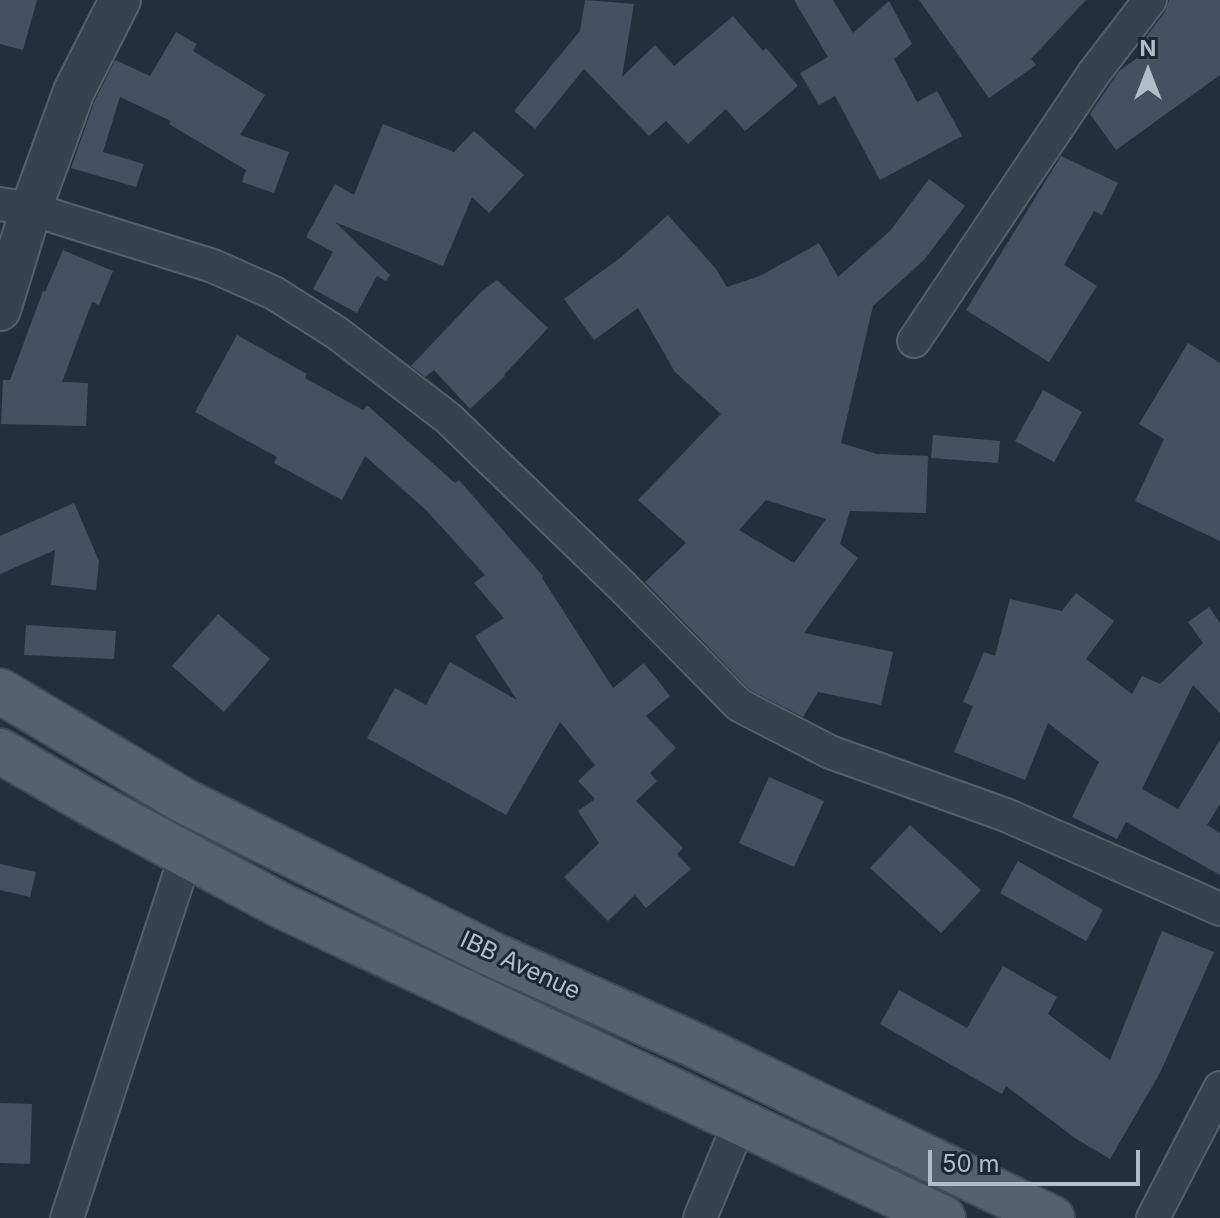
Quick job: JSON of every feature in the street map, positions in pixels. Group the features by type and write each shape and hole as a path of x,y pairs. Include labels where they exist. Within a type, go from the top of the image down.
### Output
{"main road":[{"name":"IBB Avenue","path":"0,691 184,801 491,954 690,1043 1052,1218"},
{"path":"0,751 280,905 943,1218"}],"street":[{"path":"0,310 16,207 120,0"},
{"path":"914,341 1094,73 1150,0"},
{"path":"16,207 213,266 274,293 337,333 448,418 623,587 739,705 830,752 1006,815 1220,909"},
{"path":"67,1218 186,855"},
{"path":"1153,1218 1220,1088"},
{"path":"700,1218 740,1122"}],"building":[{"path":"0,0 37,0 23,50 0,44"},
{"path":"585,0 634,4 622,77 655,45 674,66 733,16 763,51 766,48 798,86 745,131 726,109 688,144 666,121 649,136 584,69 535,129 514,111 580,31"},
{"path":"794,0 833,0 853,33 889,1 912,44 894,59 917,102 937,91 962,136 880,180 835,96 819,105 800,73 828,57"},
{"path":"919,0 1086,0 1031,59 1036,65 989,98"},
{"path":"1169,0 1220,0 1220,75 1116,150 1090,114 1119,71 1150,49 1142,42 1165,12"},
{"path":"176,32 197,44 193,51 265,95 240,135 289,152 274,193 242,182 246,170 169,124 171,121 120,97 103,152 144,164 136,187 71,168 95,100 115,60 150,76"},
{"path":"383,124 454,152 474,131 524,175 489,213 472,197 443,266 335,222 390,275 386,281 377,276 357,313 313,289 333,252 306,237 335,184 354,195"},
{"path":"1061,156 1118,183 1102,215 1094,211 1064,265 1097,286 1049,362 966,310"},
{"path":"929,179 965,206 924,260 873,306 841,443 877,454 928,456 926,513 850,511 840,544 858,558 804,633 893,652 881,705 818,692 803,717 750,690 645,582 686,543 638,500 721,414 675,372 638,308 594,340 564,299 620,258 668,215 716,269 727,287 760,276 819,243 838,277 890,231","holes":["766,500 826,519 794,563 739,530"]},
{"path":"63,250 113,271 99,305 92,302 62,382 88,383 86,426 1,424 3,380 10,380 43,291"},
{"path":"497,280 548,328 470,409 434,370 425,377 411,366 482,291"},
{"path":"237,335 363,410 367,405 455,483 459,480 543,576 613,688 644,663 670,696 646,716 676,748 650,773 657,781 636,801 683,848 677,854 691,869 646,908 635,895 608,921 564,877 599,843 578,811 595,799 578,781 595,765 560,722 506,815 367,738 395,688 426,705 450,662 517,700 475,636 504,618 474,583 485,575 426,510 365,456 342,500 274,463 277,457 195,412"},
{"path":"1188,343 1220,363 1220,541 1135,501 1164,439 1139,424"},
{"path":"1043,390 1082,412 1054,462 1015,441"},
{"path":"933,435 1000,441 998,463 931,458"},
{"path":"74,503 99,561 96,590 51,585 55,550 0,574 0,536"},
{"path":"1076,593 1114,621 1086,659 1132,694 1142,676 1160,684 1203,643 1188,622 1209,607 1220,623 1220,713 1193,685 1142,789 1178,809 1220,740 1220,804 1207,825 1220,833 1220,875 1126,822 1117,839 1072,817 1099,762 1048,723 1025,780 954,752 973,706 963,702 984,652 995,656 1010,599 1062,611"},
{"path":"218,614 270,659 224,712 172,666"},
{"path":"26,625 116,631 114,659 24,655"},
{"path":"769,777 824,801 794,867 739,843"},
{"path":"910,825 981,890 941,933 870,868"},
{"path":"1018,861 1103,910 1086,941 1000,893"},
{"path":"0,864 36,872 30,897 0,890"},
{"path":"1162,931 1214,952 1160,1073 1110,1159 1075,1138 1006,1086 1002,1094 880,1024 899,990 967,1028 1003,966 1057,997 1048,1014 1110,1060"},
{"path":"0,1103 32,1104 30,1164 0,1163"}]}
